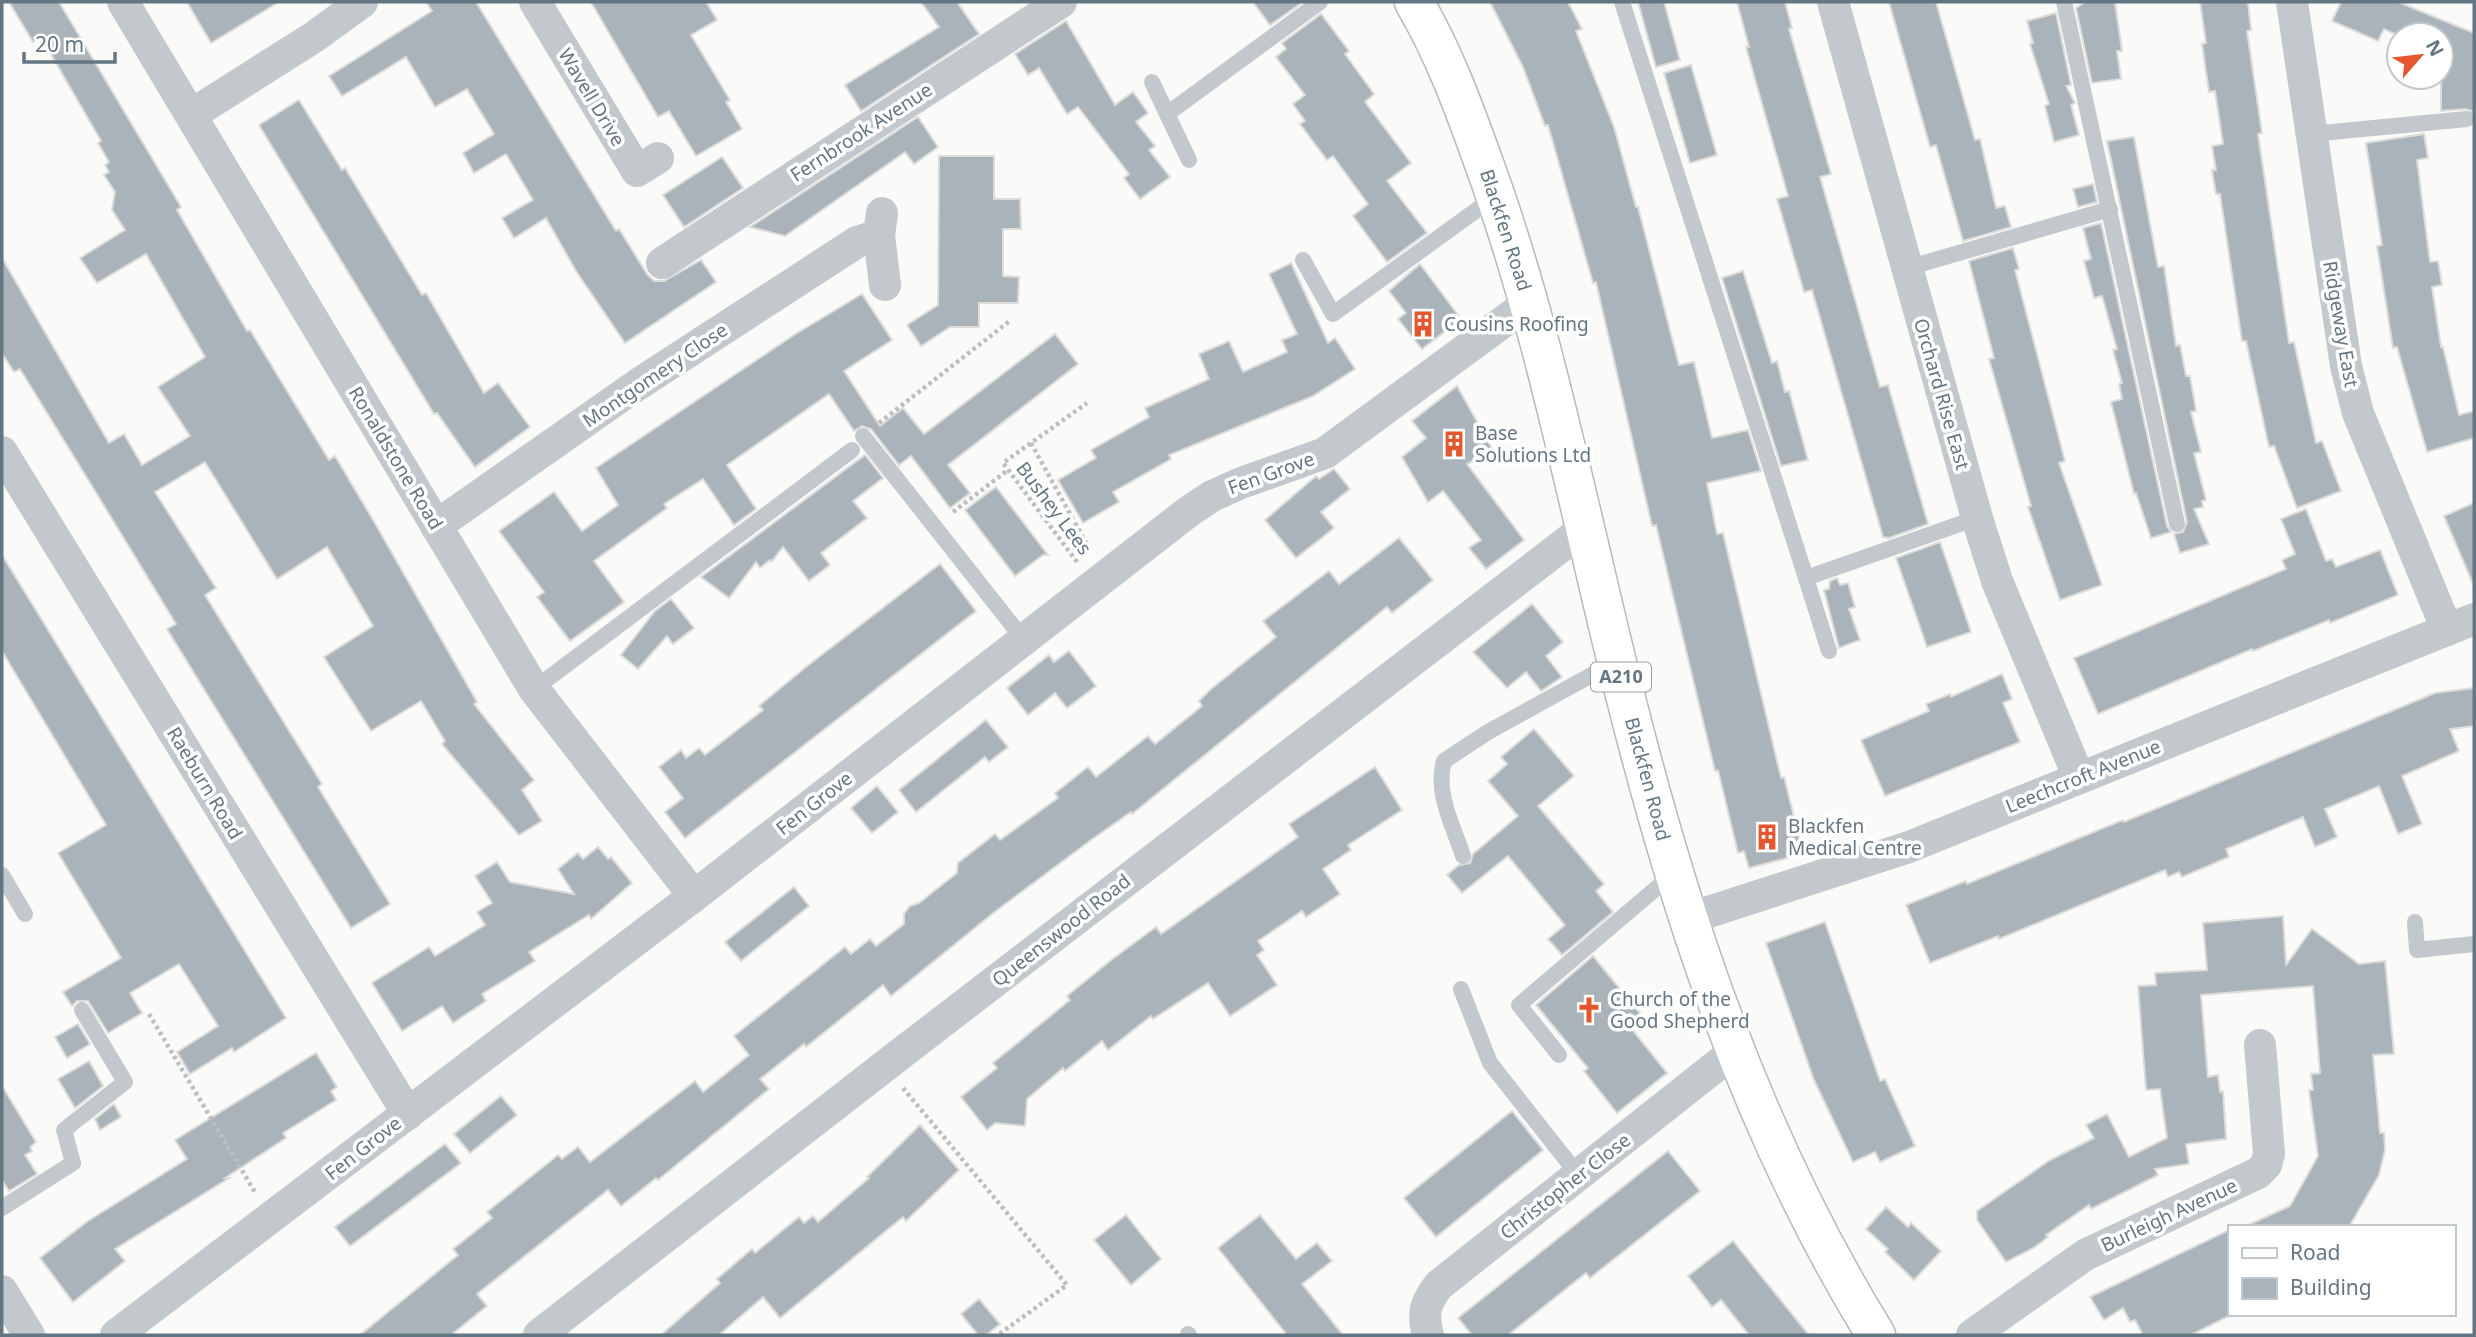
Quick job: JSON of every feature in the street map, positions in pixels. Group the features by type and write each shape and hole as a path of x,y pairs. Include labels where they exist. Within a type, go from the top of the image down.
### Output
{"main road":[{"name":"Blackfen Road","path":"1414,2 1453,81 1496,196 1529,303 1617,662 1687,919 1735,1051 1792,1186 1866,1331"}],"street":[{"name":"Ronaldstone Road","path":"123,2 534,690 694,896"},
{"path":"191,115 314,37 362,2"},
{"name":"Wavell Drive","path":"536,2 637,171 658,158"},
{"name":"Fernbrook Avenue","path":"662,263 1061,2"},
{"name":"Orchard Rise East","path":"1833,2 1977,518 1997,581 2079,778"},
{"name":"Ridgeway East","path":"2292,2 2346,366 2358,413 2460,625"},
{"name":"Montgomery Close","path":"436,526 637,385 881,224 885,285"},
{"name":"Fen Grove","path":"116,1335 694,896 1212,496 1302,464 1336,446 1529,303"},
{"name":"Raeburn Road","path":"2,452 408,1114"},
{"name":"Queenswood Road","path":"539,1335 1585,528"},
{"name":"Leechcroft Avenue","path":"1687,919 1909,847 2460,625"},
{"name":"Burleigh Avenue","path":"1972,1335 2085,1255 2258,1173 2266,1166 2269,1154 2260,1045"},
{"name":"Christopher Close","path":"1428,1335 1423,1318 1424,1310 1439,1285 1735,1051"},
{"path":"2,1291 29,1335"}],"lane":[{"path":"1167,114 1320,2"},
{"path":"1622,2 1829,651"},
{"path":"2064,2 2177,524"},
{"path":"1152,82 1189,160"},
{"path":"2311,134 2467,119"},
{"path":"1303,260 1333,314 1496,196"},
{"path":"1907,268 2110,209"},
{"path":"863,436 1024,640"},
{"path":"534,690 852,450"},
{"path":"1806,578 1977,518"},
{"path":"1464,856 1443,799 1439,778 1444,761 1488,732 1617,662"},
{"path":"1559,1055 1519,1005 1674,874"},
{"path":"2,875 25,914"},
{"path":"2415,922 2417,950 2474,944"},
{"path":"1461,989 1490,1063 1579,1175"},
{"path":"2,1208 73,1163 64,1130 125,1082 82,1010"}],"path":[{"path":"863,436 1011,320"},
{"name":"Bushey Lees","path":"1087,403 1003,463 1100,581"},
{"path":"1031,443 1100,581"},
{"path":"933,527 1008,470"},
{"path":"149,1014 271,1219"},
{"path":"885,1066 1067,1284 998,1335"}],"building":[{"path":"9,2 59,2 181,207 177,210 247,331 250,330 329,460 335,456 373,520 477,702 474,704 534,780 522,790 542,821 519,835 442,744 445,741 421,701 371,731 324,657 373,626 327,547 277,579 205,462 155,492 216,588 205,595 322,784 318,787 390,904 351,928 167,629 176,624 20,369 14,372 2,353 2,258 109,443 124,434 142,465 190,436 158,387 205,357 146,254 97,283 80,258 125,230 112,210 115,192 104,175 109,172 105,165 109,162 98,143 101,141 41,37 33,42"},
{"path":"187,2 279,2 211,43"},
{"path":"426,2 476,2 616,231 619,229 654,281 664,281 701,260 716,282 625,343 576,271 546,218 514,238 502,218 533,200 506,154 474,173 463,153 494,134 467,89 435,107 406,57 342,96 329,76 432,11"},
{"path":"591,2 706,2 717,20 691,35 730,100 726,102 742,129 696,156 669,111 658,117"},
{"path":"921,2 957,2 979,34 861,111 845,85 939,27"},
{"path":"1253,2 1303,2 1270,25"},
{"path":"1490,2 1568,2 1582,29 1576,31 1614,127 1679,365 1694,362 1712,438 1748,430 1761,471 1707,483 1717,534 1723,533 1781,778 1784,777 1803,852 1787,858 1749,868 1744,851 1738,853 1718,770 1715,771 1656,525 1652,526 1596,282 1593,283 1548,125 1545,126 1523,67"},
{"path":"1638,2 1664,2 1680,60 1656,67"},
{"path":"1737,2 1785,2 1792,28 1789,29 1831,174 1820,177 1880,387 1888,385 1928,524 1889,538 1883,537 1812,290 1804,292 1777,199 1788,196 1746,47 1749,47"},
{"path":"1889,2 1936,2 1975,140 1980,139 1996,208 2005,206 2011,227 1963,241 1936,145 1930,147"},
{"path":"2085,2 2115,2 2122,51 2117,51 2121,79 2092,83 2076,8"},
{"path":"2200,2 2248,2 2251,30 2247,31 2262,133 2258,134 2289,343 2294,342 2316,443 2322,441 2341,491 2297,508 2274,446 2269,447 2246,341 2242,341 2220,194 2216,194 2212,170 2216,170 2212,146 2223,144 2215,91 2209,92 2202,44 2206,43"},
{"path":"2341,2 2398,2 2445,21 2385,21 2385,29 2378,41 2332,21"},
{"path":"2056,13 2071,85 2066,86 2075,103 2071,105 2079,135 2054,142 2045,106 2049,104 2030,44 2033,43 2027,21"},
{"path":"1321,14 1349,51 1345,54 1374,94 1365,102 1411,163 1387,181 1427,233 1387,262 1353,216 1368,204 1333,156 1327,160 1300,124 1305,121 1293,104 1305,95 1276,57 1286,49 1282,43"},
{"path":"1066,21 1115,105 1133,92 1148,113 1136,122 1155,146 1149,150 1170,177 1140,199 1124,178 1129,174 1078,107 1067,114 1039,68 1028,75 1015,54"},
{"path":"2455,25 2474,33 2474,112 2466,109 2441,111 2441,91 2455,91"},
{"path":"1691,65 1717,155 1690,163 1664,73"},
{"path":"299,100 342,170 345,168 422,295 426,293 484,393 498,383 530,427 475,467 437,413 434,414 259,125"},
{"path":"918,117 938,147 914,164 905,152 785,236 750,227"},
{"path":"2424,134 2428,158 2417,160 2430,262 2438,261 2442,285 2432,287 2441,347 2459,415 2474,411 2474,438 2427,452 2397,347 2393,348 2377,246 2382,245 2366,143"},
{"path":"2134,137 2158,267 2164,266 2176,346 2180,345 2186,376 2190,376 2196,411 2191,412 2201,452 2194,453 2206,500 2202,501 2203,507 2194,509 2209,544 2180,553 2174,534 2183,532 2187,522 2107,141"},
{"path":"939,156 994,156 994,199 1020,199 1021,229 1003,229 1003,276 1019,277 1018,303 979,303 979,327 950,327 921,346 907,325 938,305"},
{"path":"722,157 743,188 684,227 663,195"},
{"path":"2093,184 2097,202 2078,207 2073,189"},
{"path":"2101,223 2167,526 2171,532 2151,538 2136,493 2134,494 2111,402 2122,399 2119,384 2122,383 2113,350 2117,349 2102,296 2094,298 2084,261 2091,259 2083,228"},
{"path":"2013,248 2019,269 2015,270 2065,461 2059,463 2102,585 2060,600 2028,507 2031,506 1989,359 1994,358 1969,261"},
{"path":"1291,263 1328,343 1335,338 1355,369 1313,396 1169,455 1171,459 1113,492 1119,502 1083,523 1058,480 1096,458 1091,450 1149,417 1145,408 1209,379 1199,354 1229,341 1243,372 1287,352 1282,340 1297,334 1269,274"},
{"name":"Cousins Roofing","path":"1420,264 1461,319 1422,349 1398,319 1406,313 1389,291"},
{"path":"1743,271 1772,363 1777,361 1785,392 1789,391 1808,460 1781,466 1722,278"},
{"path":"862,294 892,340 844,371 880,426 903,408 924,434 1055,334 1078,364 948,465 970,493 950,508 911,456 899,465 871,429 862,426 854,431 829,394 727,465 756,509 734,525 703,479 664,504 667,508 594,561 624,602 570,641 537,597 544,592 499,531 554,492 582,531 618,505 596,468 794,335"},
{"path":"1457,386 1493,450 1467,464 1524,540 1486,569 1469,548 1481,540 1443,491 1428,502 1402,457 1426,438 1412,421"},
{"path":"865,455 883,478 853,501 867,518 821,553 830,565 809,581 783,547 772,561 760,568 756,562 729,598 701,577"},
{"path":"1334,469 1350,489 1321,512 1334,528 1296,558 1265,520 1316,476 1319,479"},
{"path":"996,487 1048,555 1043,555 1015,576 965,510"},
{"path":"2474,503 2474,586 2444,516"},
{"path":"2306,509 2326,561 2332,559 2336,567 2380,550 2398,595 2330,623 2329,620 2253,651 2252,649 2098,714 2074,658 2286,569 2282,560 2295,554 2281,519"},
{"path":"1399,538 1433,580 1392,613 1387,607 1132,814 1131,812 1091,840 992,914 891,996 883,985 806,1047 804,1044 760,1079 769,1089 658,1180 656,1178 621,1206 608,1190 477,1294 487,1306 451,1335 360,1335 458,1255 453,1249 492,1218 487,1212 558,1155 562,1159 578,1147 590,1162 695,1081 703,1092 749,1055 734,1036 845,947 851,954 870,939 876,946 904,924 904,914 910,906 919,903 957,873 958,863 995,834 1000,840 1058,798 1055,793 1088,767 1096,777 1148,736 1155,744 1202,706 1199,701 1211,689 1276,637 1263,621 1329,571 1339,584"},
{"path":"1940,542 1971,632 1927,647 1896,558"},
{"path":"2,555 286,1018 234,1052 232,1048 190,1074 177,1052 218,1026 179,964 130,993 142,1013 108,1033 88,1001 77,1001 72,1006 63,992 121,958 58,853 106,825 2,651"},
{"path":"940,564 976,611 685,838 665,812 683,798 659,767 681,750 686,758 699,748 705,755 763,710 759,706 806,667"},
{"path":"1837,578 1840,585 1848,583 1855,607 1849,609 1860,640 1839,648 1824,590 1829,589 1830,581"},
{"path":"671,599 694,628 673,644 667,636 638,669 621,655 655,611"},
{"path":"1532,604 1563,642 1546,656 1562,677 1541,691 1526,672 1507,688 1473,652"},
{"path":"1069,651 1096,686 1067,708 1055,693 1028,715 1007,688 1049,655 1054,662"},
{"path":"2002,674 2012,699 2003,703 2020,742 1885,796 1861,740 1929,711 1926,704 1950,694 1951,697"},
{"path":"2474,688 2474,726 2450,729 2459,751 2402,776 2422,824 2398,834 2379,786 2325,809 2337,837 2315,847 2303,817 2226,849 2229,857 2182,877 2179,872 2168,877 2165,870 1999,939 1998,936 1930,963 1906,905 1966,881 1967,884 2123,820 2124,822 2435,693"},
{"path":"986,720 1008,747 989,762 985,757 916,812 899,790"},
{"path":"1534,729 1574,776 1538,806 1604,884 1596,891 1613,912 1562,955 1548,939 1565,925 1508,856 1462,893 1447,875 1459,865 1470,863 1473,854 1518,816 1488,781 1507,764 1501,757"},
{"path":"1375,767 1402,810 1348,845 1351,850 1323,869 1340,894 1306,917 1302,911 1258,941 1264,950 1257,955 1277,985 1230,1016 1208,983 1153,1019 1151,1016 1108,1050 1102,1041 1065,1071 1063,1068 1027,1099 1025,1126 995,1123 987,1130 961,1097 997,1068 993,1063 1070,1000 1067,996 1110,961 1156,927 1161,934 1298,837 1289,824"},
{"path":"877,786 898,812 872,833 851,808"},
{"path":"598,847 608,859 611,857 632,883 591,919 589,915 529,952 535,961 482,994 486,1001 453,1023 442,1006 402,1031 372,983 429,947 435,956 485,925 477,912 492,903 475,876 497,862 510,882 574,894 558,869 578,853 583,859"},
{"path":"794,887 809,906 741,961 725,942"},
{"path":"2283,916 2286,965 2312,929 2359,964 2385,961 2394,1054 2373,1055 2380,1133 2384,1133 2385,1150 2379,1175 2350,1225 2248,1225 2290,1206 2318,1156 2309,1090 2313,1090 2311,1074 2320,1073 2313,986 2201,995 2208,1077 2218,1075 2220,1092 2223,1091 2226,1139 2186,1144 2189,1164 2155,1169 2158,1175 2091,1209 2089,1205 2046,1235 2048,1237 2035,1247 2006,1262 1977,1220 1977,1211 2050,1160 2094,1138 2086,1125 2107,1114 2129,1157 2167,1138 2160,1089 2146,1090 2138,986 2156,985 2155,973 2207,970 2203,923"},
{"path":"1825,922 1880,1081 1885,1079 1915,1146 1880,1162 1875,1152 1853,1162 1814,1080 1766,943"},
{"name":"Church of the Good Shepherd","path":"1593,956 1643,1017 1631,1028 1667,1073 1617,1113 1584,1071 1588,1068 1536,1005"},
{"path":"78,1024 90,1044 67,1058 55,1037"},
{"path":"316,1053 337,1087 331,1091 336,1100 283,1133 286,1138 225,1178 229,1178 115,1249 125,1261 73,1302 40,1258 88,1221 187,1159 175,1140"},
{"path":"89,1061 103,1086 75,1108 58,1079"},
{"path":"2,1086 36,1142 30,1147 32,1151 25,1155 37,1174 9,1191 2,1180"},
{"path":"501,1096 517,1115 470,1153 454,1134"},
{"path":"114,1104 121,1117 100,1130 95,1119"},
{"path":"1512,1111 1543,1150 1436,1237 1404,1198"},
{"path":"920,1125 959,1170 906,1221 903,1217 780,1318 763,1297 719,1335 661,1335 720,1283 717,1279 752,1249 755,1253 799,1217 804,1223 813,1216 818,1222 869,1178 867,1177"},
{"path":"445,1144 461,1163 350,1246 335,1227"},
{"path":"1668,1151 1700,1191 1590,1278 1586,1273 1508,1335 1472,1335 1458,1318"},
{"path":"1886,1207 1908,1227 1911,1223 1941,1251 1914,1280 1885,1252 1888,1249 1866,1229"},
{"path":"1126,1215 1161,1259 1131,1285 1094,1240"},
{"path":"1260,1215 1296,1259 1317,1243 1332,1261 1302,1284 1343,1335 1287,1335 1218,1248"},
{"path":"2228,1230 2229,1316 2191,1335 2143,1335 2135,1320 2130,1322 2123,1308 2104,1320 2090,1297"},
{"path":"1733,1241 1809,1335 1749,1335 1721,1300 1712,1307 1688,1276"},
{"path":"979,1299 1000,1324 986,1335 978,1335 961,1314"}],"place":[{"name":"Cousins Roofing","path":"1423,324"},
{"name":"Base Solutions Ltd","path":"1454,444"},
{"name":"Blackfen Medical Centre","path":"1767,837"},
{"name":"Church of the Good Shepherd","path":"1589,1010"}]}
